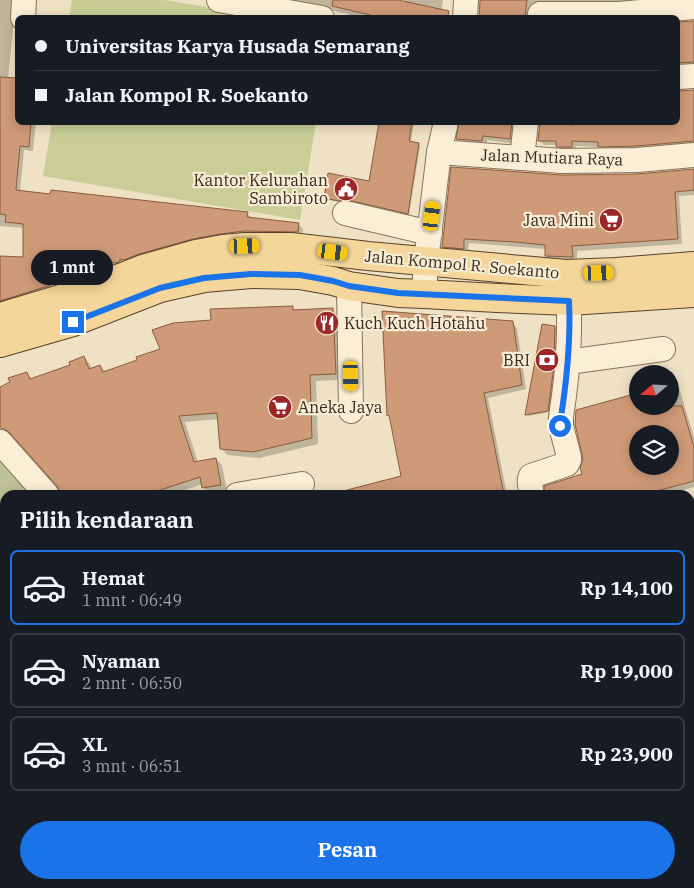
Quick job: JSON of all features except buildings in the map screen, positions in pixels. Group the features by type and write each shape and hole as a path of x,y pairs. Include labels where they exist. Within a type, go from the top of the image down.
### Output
{"main road":[{"name":"Jalan Kompol R. Soekanto","path":"0,317 87,291 144,269 196,254 245,246 291,247 566,274 694,266"},
{"path":"291,247 300,275"},
{"name":"Jalan Kompol R. Soekanto","path":"0,343 73,322 160,288 204,278 251,274 300,275 349,286 398,293 569,301 694,293"}],"street":[{"path":"23,15 24,0"},
{"path":"219,0 305,15"},
{"path":"465,15 466,0"},
{"path":"540,10 619,14 694,6"},
{"path":"680,77 694,76"},
{"path":"424,294 439,152 445,125"},
{"path":"522,158 526,125"},
{"name":"Jalan Mutiara Raya","path":"439,152 562,161 637,160 694,155"},
{"path":"345,213 430,233"},
{"path":"531,490 529,478 531,476 567,464 570,456 560,426 568,362 570,322 566,274"},
{"path":"349,286 351,411"},
{"path":"568,362 663,348"},
{"path":"0,442 43,490"},
{"path":"267,490 302,484"}],"green space":[{"path":"72,0 165,0 254,15 70,15"},
{"path":"52,125 316,125 300,220 43,176"},
{"path":"0,459 27,490 0,490"}],"place":[{"name":"Kantor Kelurahan Sambiroto","path":"346,189"},
{"name":"Java Mini","path":"611,220"},
{"name":"Kuch Kuch Hotahu","path":"327,323"},
{"name":"BRI","path":"547,360"},
{"name":"Aneka Jaya","path":"280,407"}],"route":[{"path":"73,322 160,288 204,278 251,274 300,275 349,286 398,293 569,301 568,362 560,426"}]}
